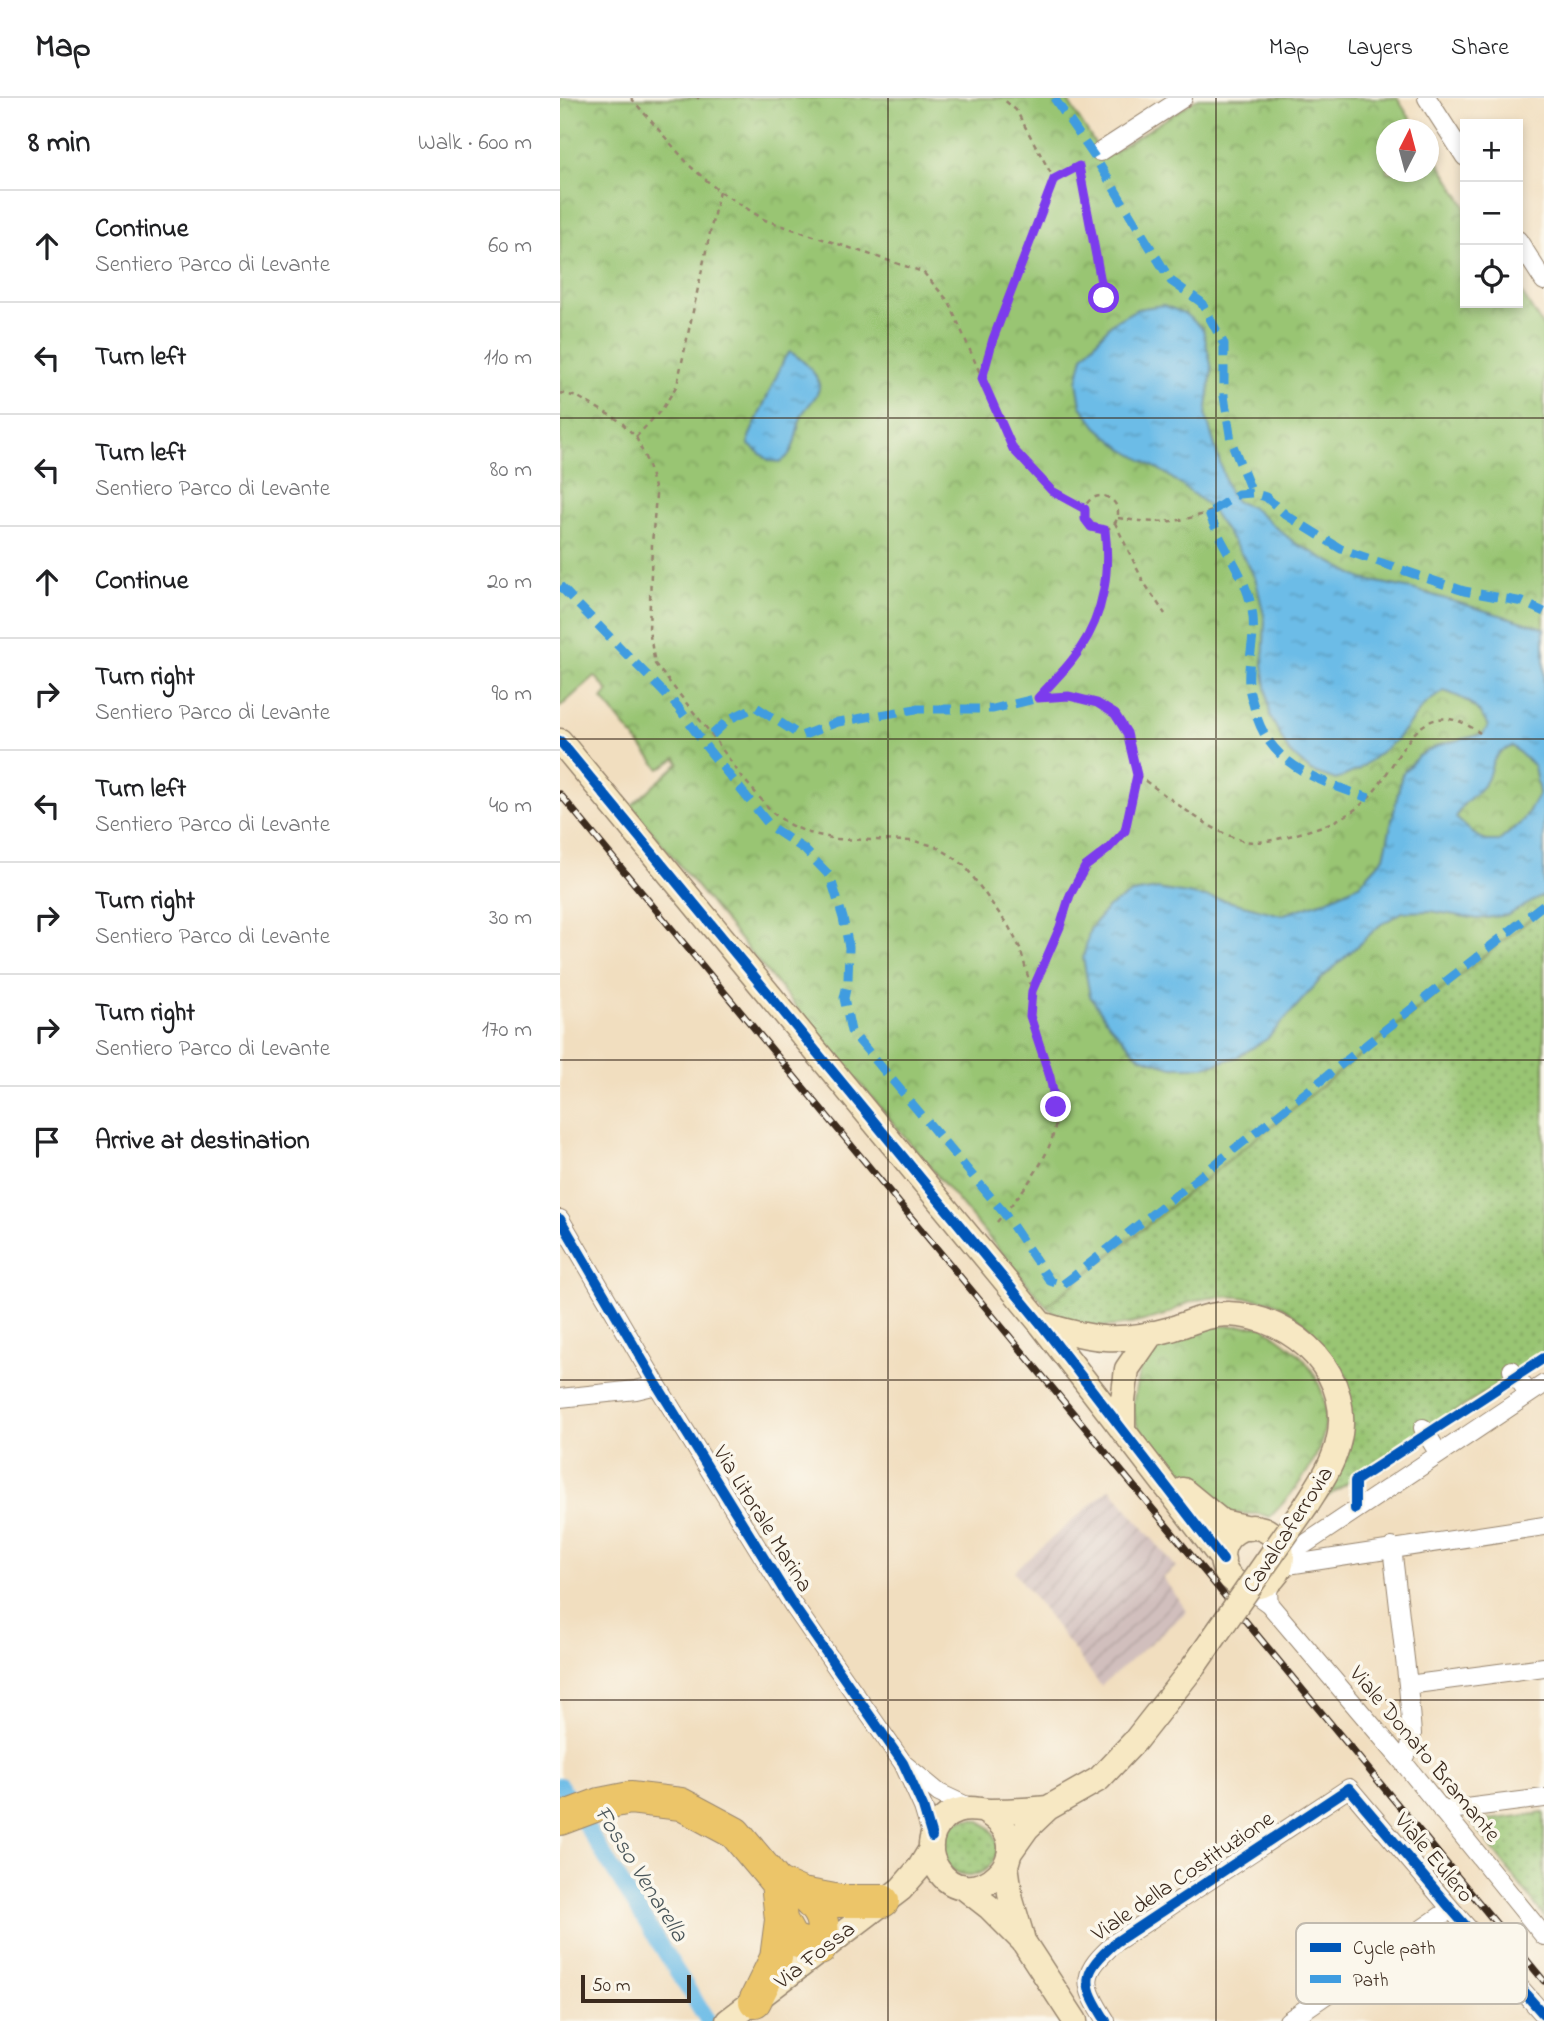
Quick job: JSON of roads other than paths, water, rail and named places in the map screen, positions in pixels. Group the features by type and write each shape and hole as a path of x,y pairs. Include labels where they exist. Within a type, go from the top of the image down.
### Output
{"highway":[{"path":"560,1819 600,1804 630,1798 681,1804 735,1833 790,1888 818,1908 825,1928 820,1949 793,1940 780,1920"},
{"path":"790,1888 841,1901 892,1895"},
{"path":"742,2011 776,1958 780,1920 790,1888"}],"street":[{"path":"1100,152 1184,98"},
{"path":"1427,98 1460,149"},
{"path":"1521,245 1544,281"},
{"path":"560,741 1041,1324 1223,1560 1230,1576 1244,1586 1253,1587 1276,1576 1392,1547 1544,1526"},
{"name":"Via Litorale Marina","path":"560,1219 657,1385 793,1605 903,1763 923,1807 933,1861 939,1872 989,1907 1023,1941 1075,2021"},
{"name":"Cavalcaferrovia","path":"1041,1324 1084,1338 1102,1340 1124,1339 1225,1314 1268,1321 1312,1349 1334,1387 1339,1410 1338,1445 1329,1469 1195,1666 1135,1741 1099,1779 1048,1808"},
{"path":"1123,1431 1127,1369 1152,1333"},
{"path":"1081,1378 1086,1356 1092,1346 1102,1340"},
{"path":"1081,1378 1127,1369"},
{"path":"1276,1576 1305,1544 1536,1389 1511,1370"},
{"path":"560,1398 636,1390 657,1385"},
{"path":"1423,1428 1439,1454"},
{"path":"1151,1466 1222,1522 1267,1531 1280,1546 1276,1576"},
{"path":"1223,1560 1223,1551 1232,1536 1249,1528"},
{"path":"1392,1547 1408,1685 1411,1741 1402,1762"},
{"name":"Viale Donato Bramante","path":"1276,1576 1402,1762 1544,1936"},
{"path":"1408,1685 1544,1667"},
{"name":"Via Litorale Marina","path":"903,1763 939,1793 996,1817 1004,1827 1009,1839 1011,1900 1023,1941"},
{"name":"Viale Eulero","path":"1349,1788 1462,1923"},
{"name":"Viale della Costituzione","path":"1106,2021 1087,1984 1093,1962 1116,1942 1349,1788"},
{"path":"1442,1811 1544,1798"},
{"path":"931,1843 937,1826 946,1816 958,1810 1048,1808"},
{"path":"956,1884 975,1887 991,1882 1027,1828 1048,1808"},
{"name":"Via Fossa","path":"742,2011 892,1895 920,1867 931,1843"},
{"name":"Via Fossa","path":"892,1895 926,1881 956,1884"},
{"path":"1433,1923 1451,1909"},
{"name":"Viale Eulero","path":"1527,2002 1539,2017"},
{"path":"1288,2021 1313,2004"}],"water":[{"path":"1163,305 1184,313 1203,329 1212,369 1206,416 1229,493 1237,502 1251,507 1295,543 1362,579 1412,589 1544,628 1544,895 1508,915 1478,919 1431,911 1403,912 1380,925 1321,979 1267,1039 1237,1057 1205,1067 1172,1067 1140,1057 1110,1025 1090,996 1083,958 1090,929 1108,907 1132,893 1157,889 1224,900 1281,915 1324,901 1359,885 1384,857 1402,774 1418,756 1439,745 1483,734 1488,726 1471,704 1444,691 1425,704 1396,740 1358,770 1336,780 1311,771 1289,752 1270,716 1263,665 1265,620 1256,581 1248,564 1209,506 1165,473 1123,449 1097,427 1081,406 1077,381 1083,356 1112,323 1137,309","holes":["1512,746 1534,766 1539,793 1523,821 1499,841 1486,841 1456,818 1462,806 1487,780 1493,761 1501,752"]},
{"path":"790,352 812,370 819,388 800,419 790,453 780,462 770,461 749,445 749,437 785,357"}],"waterway":[{"name":"Fosso Venarella","path":"560,1785 708,2021"}],"railway":[{"path":"560,794 1496,1923"},
{"path":"1527,1960 1544,1981"}]}
